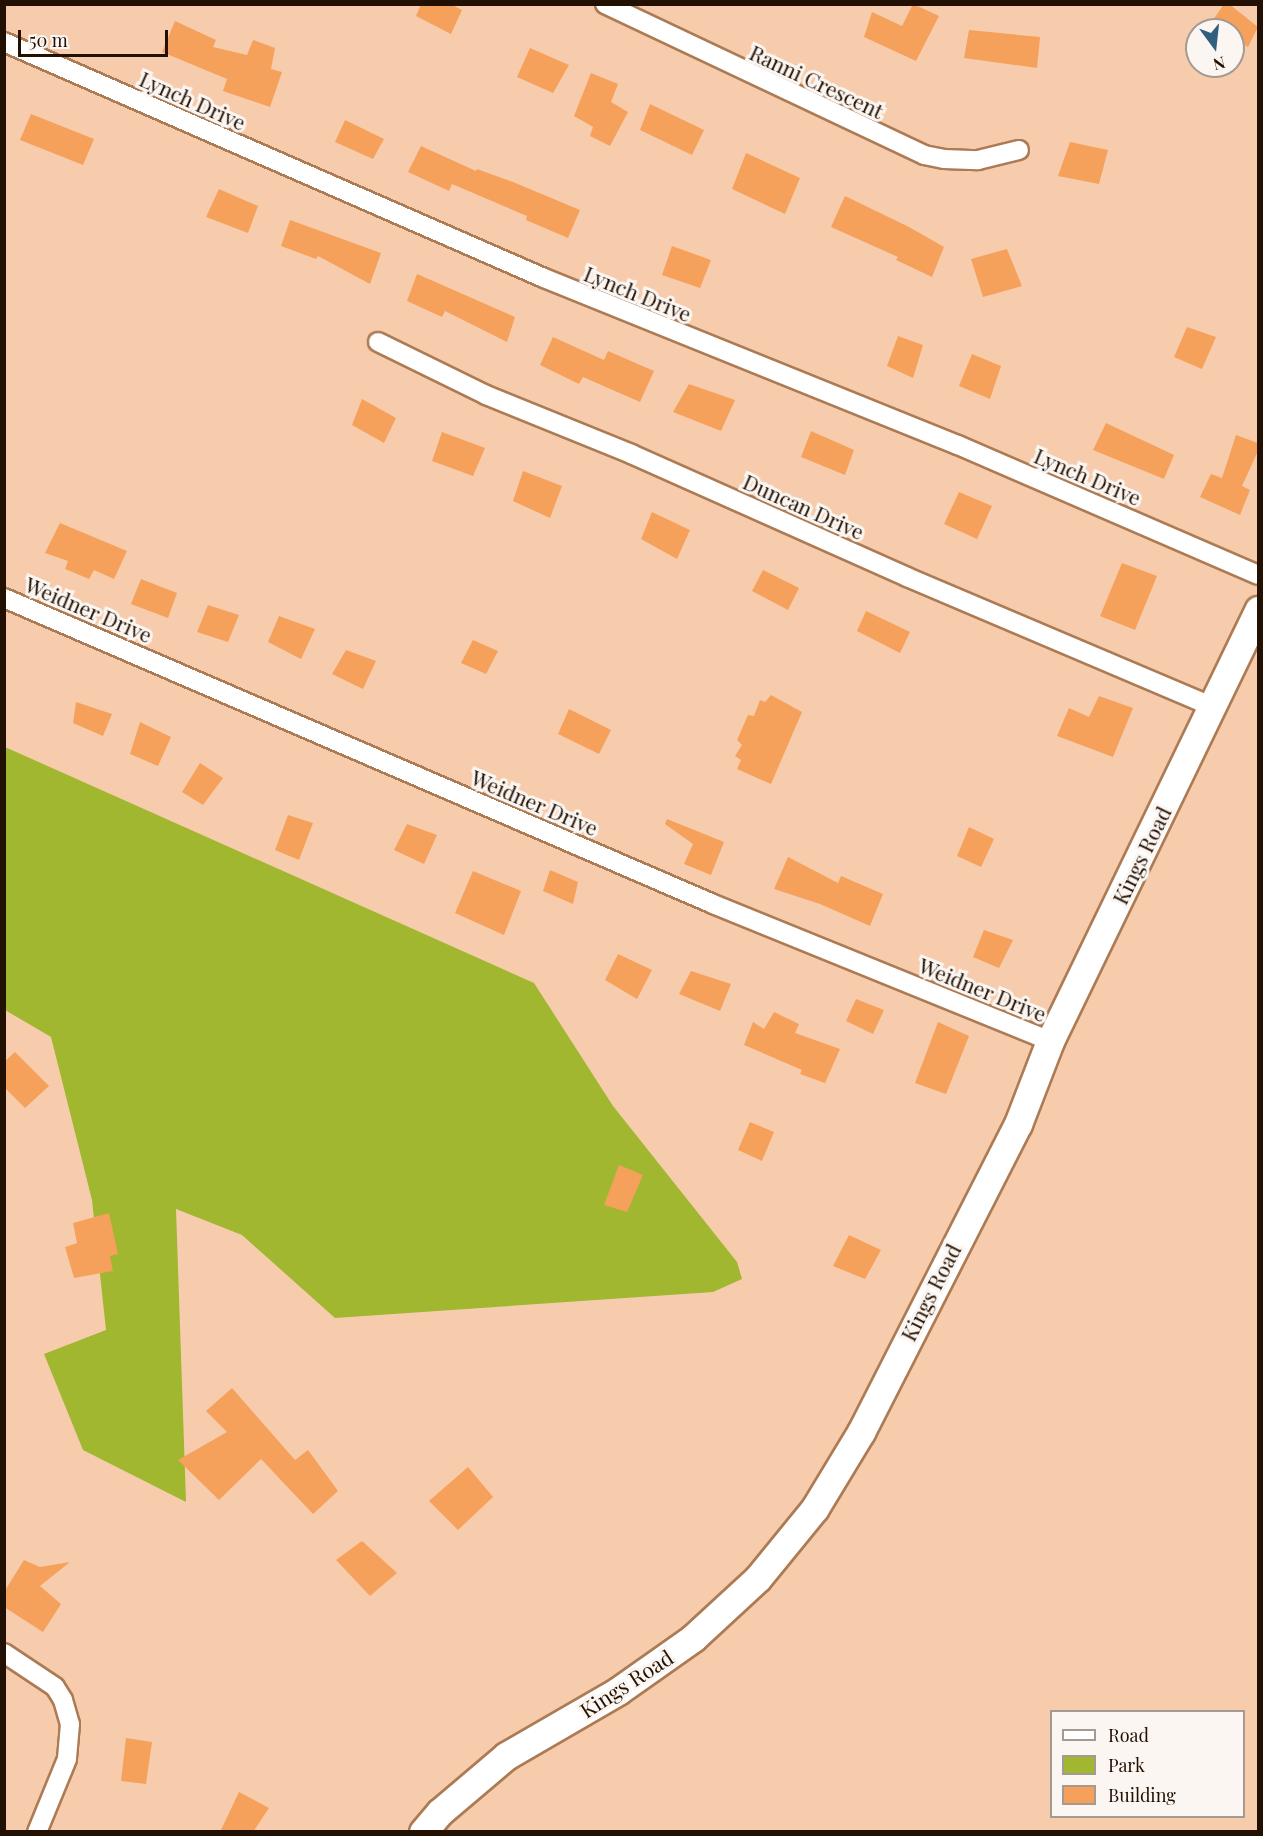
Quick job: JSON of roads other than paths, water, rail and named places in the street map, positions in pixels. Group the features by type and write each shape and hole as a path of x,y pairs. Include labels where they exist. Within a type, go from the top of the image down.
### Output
{"main road":[{"name":"Kings Road","path":"423,1832 440,1812 506,1755 618,1691 693,1638 758,1578 805,1521 861,1432 1018,1124 1050,1041 1214,706 1258,610"}],"street":[{"name":"Ranni Crescent","path":"604,4 924,155 944,159 978,160 1019,150"},
{"name":"Lynch Drive","path":"4,42 544,278 958,445 1258,575"},
{"name":"Duncan Drive","path":"378,342 486,395 631,454 907,577 1214,706"},
{"name":"Weidner Drive","path":"4,598 713,904 1050,1041"},
{"path":"4,1653 55,1688 63,1701 70,1724 68,1759 37,1832"}]}
